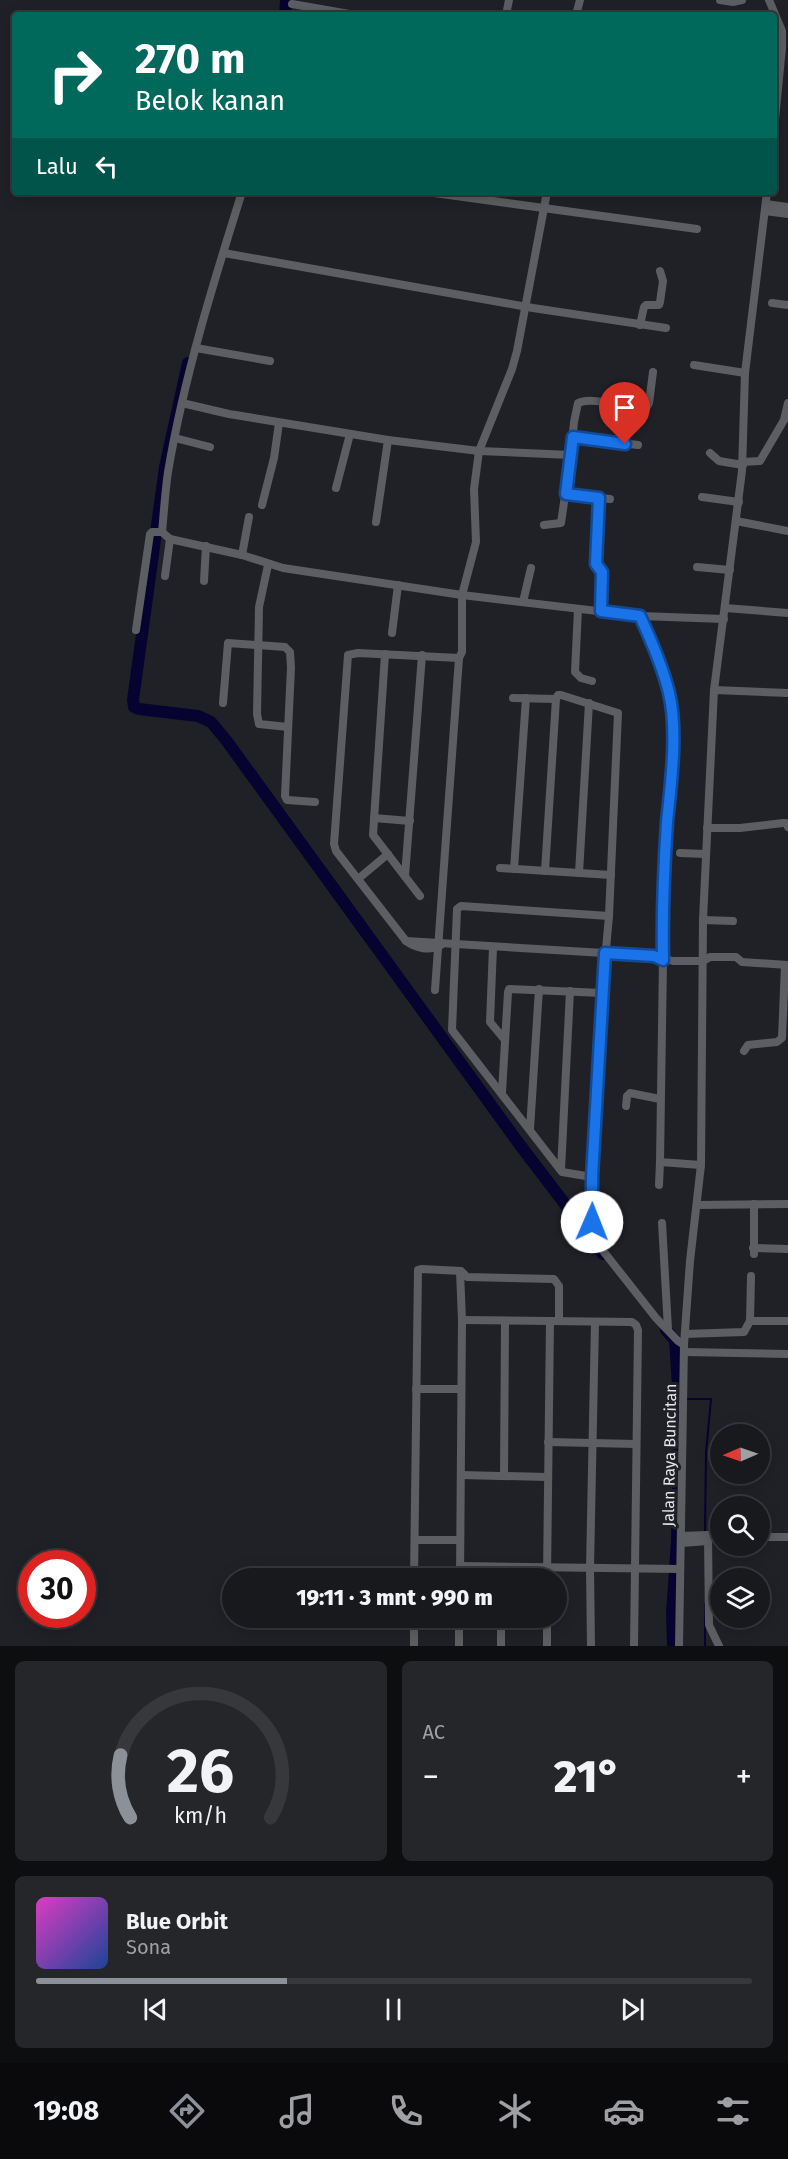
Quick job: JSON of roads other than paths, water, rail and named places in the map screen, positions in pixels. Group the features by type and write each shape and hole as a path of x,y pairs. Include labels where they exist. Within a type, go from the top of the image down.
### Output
{"street":[{"path":"720,0 738,1"},
{"path":"293,2 326,12"},
{"path":"777,19 782,31 782,46 777,98"},
{"path":"158,532 182,403 241,195"},
{"path":"453,195 697,228"},
{"path":"435,990 444,945 459,658 462,652 466,595 476,542 474,489 483,451 512,369 529,307 548,209 547,195"},
{"name":"Jalan Raya Buncitan","path":"678,1646 674,1569 681,1539 684,1368 688,1334 690,1261 700,1205 704,961 708,920 705,854 714,690 739,502 745,373 767,195"},
{"path":"766,208 786,210"},
{"path":"224,253 529,307 666,328"},
{"path":"640,325 644,307 659,305 663,281 660,271"},
{"path":"772,303 788,305"},
{"path":"196,348 270,361"},
{"path":"694,365 745,373"},
{"path":"544,525 561,523 578,402 641,410 648,408 653,372"},
{"path":"182,403 279,423 388,440 483,451 571,455"},
{"path":"710,453 719,461 742,463 760,461 784,420 788,403"},
{"path":"262,505 274,458 279,423"},
{"path":"336,488 350,434"},
{"path":"573,437 638,445"},
{"path":"175,438 210,447"},
{"path":"376,522 388,440"},
{"path":"566,494 610,500"},
{"path":"702,496 739,502"},
{"path":"599,498 596,564 602,572 601,611"},
{"path":"242,555 249,517"},
{"path":"736,521 788,531"},
{"path":"136,630 150,534 158,532 170,538 242,555 268,565 398,585 643,616 724,619"},
{"path":"165,576 170,538"},
{"path":"204,581 206,546"},
{"path":"268,565 259,607 257,714 259,724 288,727"},
{"path":"697,567 730,570"},
{"path":"523,602 531,568"},
{"path":"392,633 398,585"},
{"path":"725,608 788,613"},
{"path":"578,609 574,658 577,675 592,681"},
{"path":"643,616 669,693 672,712 671,794 666,840 659,1185"},
{"path":"223,703 228,642 285,647 290,652 285,796 287,800 315,802"},
{"path":"459,658 351,653 347,658 334,844 336,852 406,941 654,956 673,962 704,961 710,957 736,957 742,962 787,965 782,1038 777,1042 748,1045 744,1050"},
{"path":"385,654 373,837 420,896"},
{"path":"405,876 422,655"},
{"path":"714,690 788,693"},
{"path":"545,871 556,699 561,694 615,711 619,716 592,1177 594,1239 631,1288 687,1351 788,1354"},
{"path":"513,698 556,699"},
{"path":"514,869 526,698"},
{"path":"579,873 589,703"},
{"path":"374,818 410,821"},
{"path":"707,828 740,828 783,823 788,827"},
{"path":"680,853 705,854"},
{"path":"358,879 388,854"},
{"path":"500,868 611,875"},
{"path":"592,1177 564,1173 561,1170 452,1030 444,945 457,909 461,906 609,915"},
{"path":"708,920 733,921"},
{"path":"493,947 490,1022 505,1040"},
{"path":"502,1092 507,992 513,988 602,993"},
{"path":"530,1129 539,989"},
{"path":"561,1170 570,991"},
{"path":"626,1106 627,1096 630,1093 660,1099"},
{"path":"660,1162 701,1165"},
{"path":"754,1204 754,1251 788,1249"},
{"path":"700,1205 788,1204"},
{"path":"662,1222 668,1329"},
{"path":"414,1568 417,1274 422,1269 460,1271 466,1276 554,1279 559,1286 559,1321"},
{"path":"460,1271 462,1320 460,1566 674,1569"},
{"path":"688,1334 741,1333 750,1321 751,1275"},
{"path":"462,1320 632,1322 636,1325 638,1330 634,1646"},
{"path":"504,1476 505,1321"},
{"path":"547,1566 550,1321"},
{"path":"750,1321 788,1321"},
{"path":"591,1646 590,1568 595,1322"},
{"path":"416,1389 461,1389"},
{"path":"548,1442 636,1444"},
{"path":"461,1475 548,1477"},
{"path":"770,1537 788,1537"},
{"path":"681,1539 708,1538 709,1625 719,1646"},
{"path":"415,1540 460,1540"},
{"path":"414,1628 414,1646"},
{"path":"459,1628 459,1646"},
{"path":"501,1628 501,1646"},
{"path":"547,1628 547,1646"}],"waterway":[{"path":"285,12 286,0"},
{"path":"188,363 165,467 133,700 134,707 198,716 211,722 520,1145 603,1254"},
{"path":"666,1330 675,1340 680,1417"},
{"path":"686,1399 711,1399 706,1453 705,1532"},
{"path":"673,1646 672,1613 677,1541 679,1446"},
{"path":"705,1604 705,1646"}]}
